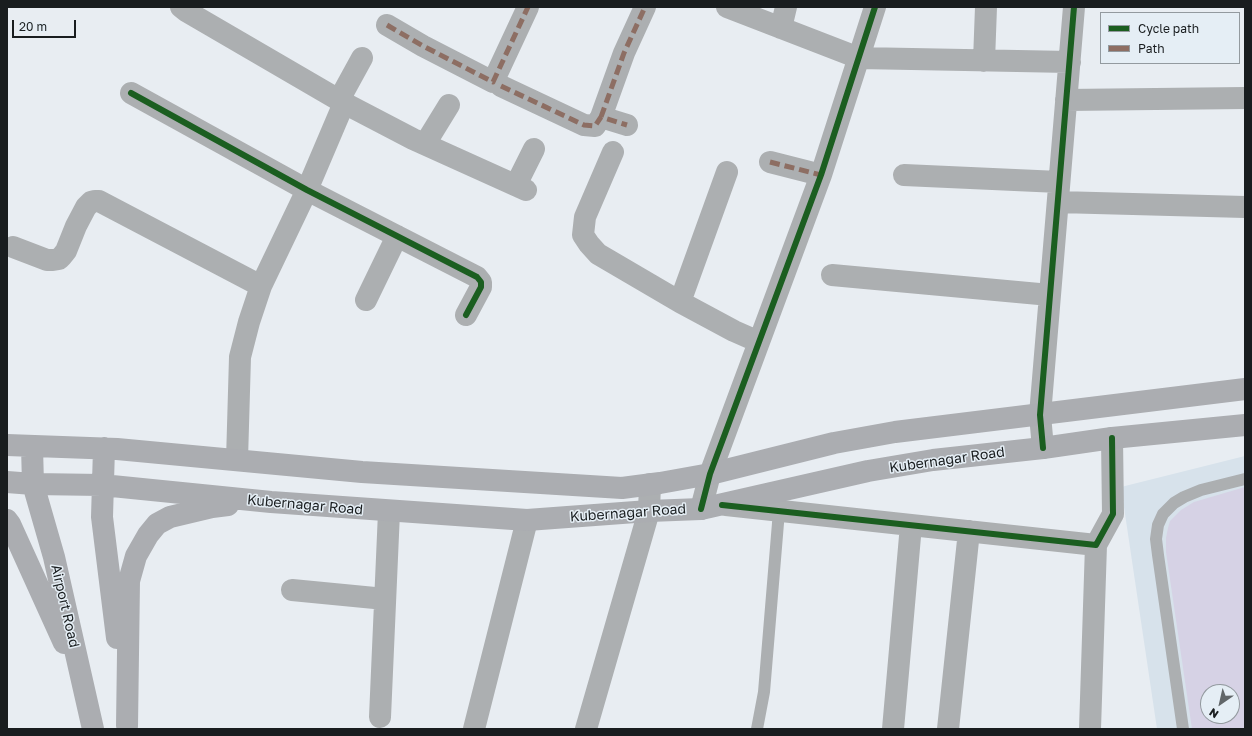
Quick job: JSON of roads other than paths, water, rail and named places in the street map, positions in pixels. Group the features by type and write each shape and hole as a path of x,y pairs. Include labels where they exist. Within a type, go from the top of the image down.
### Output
{"main road":[{"name":"Kubernagar Road","path":"7,445 32,447 117,448 362,472 622,488 710,474 834,443 895,432 1245,389"},
{"name":"Kubernagar Road","path":"102,485 389,512 527,520 711,507 868,471 933,460 1043,448 1112,438 1245,425"},
{"name":"Airport Road","path":"32,447 34,484 54,557 93,729"},
{"path":"104,448 102,517 127,728"},
{"path":"7,482 102,485"},
{"path":"127,728 129,581 136,556 148,535 157,524 170,517 212,506 271,502"},
{"path":"7,520 83,686"}],"street":[{"path":"181,7 342,102 413,139 521,188 534,149"},
{"path":"387,25 423,46 493,82 528,7"},
{"path":"501,86 584,125 595,126 624,53 645,7"},
{"path":"726,7 859,58 1070,62"},
{"path":"781,28 786,7"},
{"path":"875,7 821,175 710,474 711,507 779,510 1096,545"},
{"path":"984,61 986,7"},
{"path":"1043,448 1040,415 1074,7"},
{"path":"237,460 240,357 249,322 261,286 307,190 342,102 362,58"},
{"path":"131,93 307,190 477,276 481,282 481,287 466,315"},
{"path":"1066,100 1245,98"},
{"path":"425,144 449,105"},
{"path":"600,116 627,125"},
{"path":"613,152 585,217 583,235 589,244 598,254 680,302 734,331 759,342"},
{"path":"770,162 821,175"},
{"path":"680,302 727,172"},
{"path":"904,175 1058,192 1245,208"},
{"path":"13,247 47,260 59,258 66,251 76,226 86,208 95,200 261,286"},
{"path":"366,300 398,236"},
{"path":"832,275 1050,295"},
{"path":"1090,729 1096,545 1113,514 1112,438"},
{"path":"586,729 649,511 650,484"},
{"path":"380,717 389,512"},
{"path":"474,729 527,520"},
{"path":"893,729 911,525"},
{"path":"948,729 969,531"},
{"path":"292,590 385,599"}],"lane":[{"path":"1183,729 1158,556 1156,539 1158,525 1163,514 1184,497 1201,490 1245,479"},
{"path":"757,729 764,692 779,510"}]}
